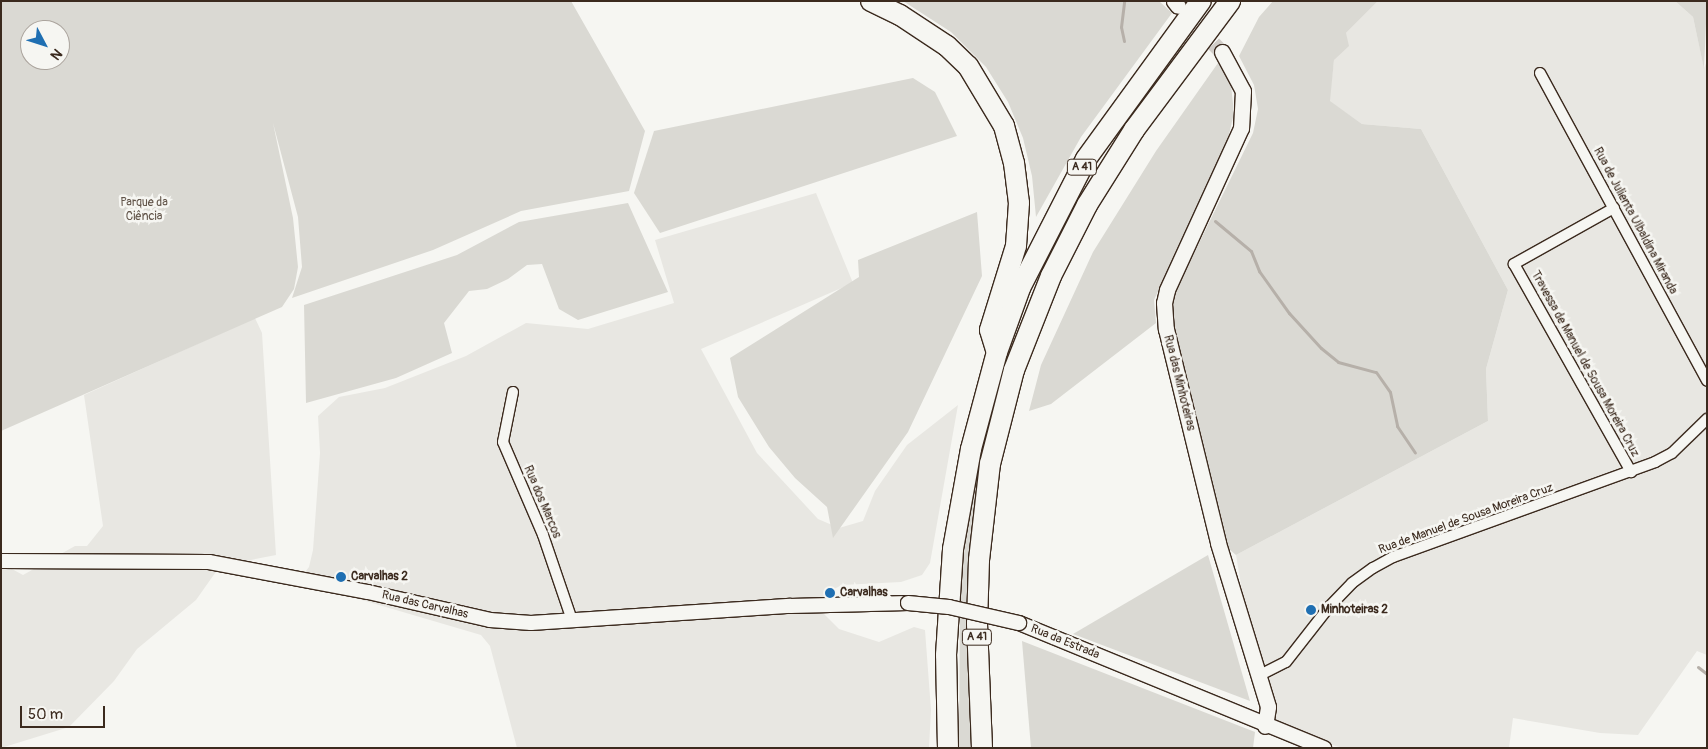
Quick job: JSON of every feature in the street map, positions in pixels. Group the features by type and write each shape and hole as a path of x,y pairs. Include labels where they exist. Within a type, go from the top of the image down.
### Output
{"highway":[{"path":"871,1 900,15 947,46 968,66 1004,126 1014,163 1018,203 1016,246 990,330 997,352"},
{"name":"A 41","path":"948,748 946,648 953,549 971,448 997,352 1020,288 1086,159 1201,1"},
{"name":"A 41","path":"982,748 977,624 979,560 990,464 1014,370 1047,285 1087,205 1134,130 1230,1"},
{"path":"1211,26 1241,1"}],"main road":[{"name":"Rua das Minhoteiras","path":"1222,52 1243,91 1242,128 1164,303 1166,328 1218,543 1268,707 1265,726"}],"street":[{"name":"Rua de Julienta Ulbaldina Miranda","path":"1540,73 1707,381"},
{"name":"Travessa de Manuel de Sousa Moreira Cruz","path":"1614,208 1514,264 1631,472"},
{"name":"Rua dos Marcos","path":"513,392 503,442 543,535 572,620"},
{"name":"Rua de Manuel de Sousa Moreira Cruz","path":"1258,676 1286,662 1329,607 1352,583 1373,568 1393,557 1631,472 1672,453 1707,419"},
{"name":"Rua das Carvalhas","path":"1,561 209,562 368,592 490,620 531,623 790,606"},
{"name":"Rua da Estrada","path":"790,606 908,604 949,607 1019,623 1265,726 1324,748"}],"shaded area":[{"path":"1378,1 1675,1 1693,17 1704,68 1707,61 1707,655 1697,651 1638,735 1600,733 1513,718 1509,748 1343,748 1265,726 1236,555 1488,421 1486,369 1508,290 1421,129 1362,124 1329,101 1334,60 1346,33"},
{"path":"816,193 853,283 701,349 757,453 818,519 839,528 863,521 875,491 907,445 958,405 930,563 922,575 901,582 842,585 828,592 819,609 839,629 879,642 914,627 925,630 931,710 929,748 517,748 490,646 481,635 311,585 302,576 309,567 313,550 320,453 318,416 339,397 385,388 466,356 526,323 588,329 674,303 655,240"},
{"path":"255,318 262,333 276,555 220,566 196,600 137,649 114,681 69,727 1,748 1,563 23,575 75,546 87,546 103,526 84,395"}],"green space":[{"name":"Parque da Ciência","path":"1,1 571,1 645,131 629,191 521,211 433,250 292,298 302,267 298,217 273,123 293,218 298,267 294,289 282,307 1,431"},
{"path":"903,1 1159,1 1172,13 1081,137 1036,217 1032,176 1023,138 1008,102 986,67 951,32"},
{"path":"1273,1 1378,1 1346,33 1349,46 1334,60 1330,101 1362,124 1421,129 1508,290 1486,369 1488,421 1236,555 1229,549 1172,318 1175,292 1253,133 1258,109 1254,85 1239,56 1259,17"},
{"path":"1675,1 1707,1 1704,69 1693,17"},
{"path":"1218,63 1231,85 1234,113 1228,139 1154,300 1156,323 1051,404 1029,411 1041,365 1093,252 1156,151"},
{"path":"913,78 935,92 957,136 660,233 634,193 654,131"},
{"path":"628,203 668,292 578,320 559,309 542,264 527,265 508,279 487,289 469,291 444,323 452,353 396,378 306,403 304,305 457,255 519,222"},
{"path":"977,212 982,276 908,432 833,538 827,507 795,478 769,447 738,397 730,358 859,277 858,260"},
{"path":"979,460 967,580 972,748 959,748 960,595 966,532"},
{"path":"1208,555 1250,701 1073,634"},
{"path":"1022,641 1255,732 1253,748 1031,748"}],"waterway":[{"path":"1124,1 1121,27 1124,41"},
{"path":"1215,221 1251,251 1259,271 1289,313 1321,348 1338,362 1376,372 1390,392 1397,426 1415,453"},
{"path":"1698,667 1707,674"}],"tunnel":[{"path":"1182,10 1222,52"}],"place":[{"name":"Carvalhas 2","path":"341,577"},
{"name":"Carvalhas","path":"830,593"},
{"name":"Minhoteiras 2","path":"1311,610"}]}
